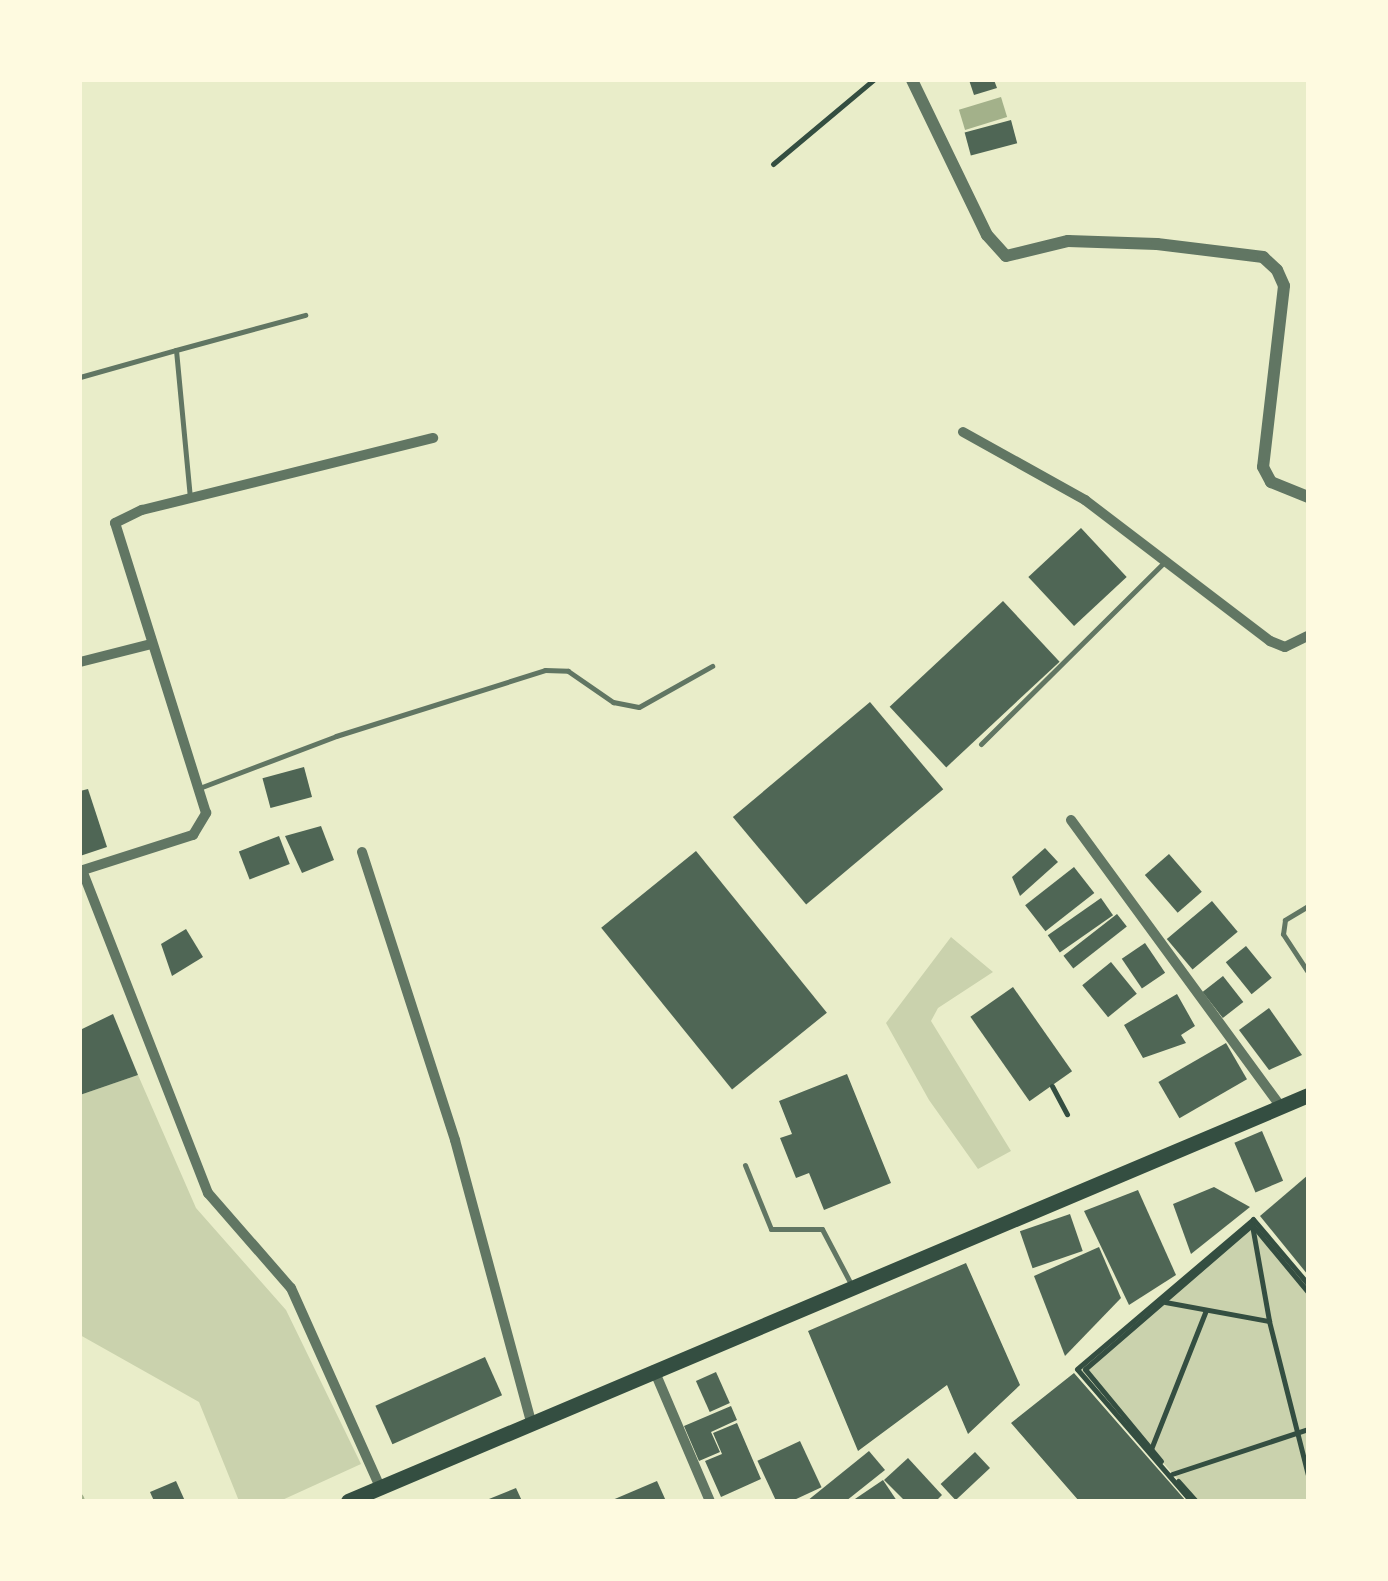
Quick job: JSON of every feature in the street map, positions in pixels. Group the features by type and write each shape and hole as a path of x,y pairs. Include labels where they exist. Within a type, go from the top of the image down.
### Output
{"main road":[{"path":"348,1501 1308,1095"}],"street":[{"path":"914,80 987,235 1006,256 1068,241 1157,244 1263,257 1277,270 1284,286 1263,467 1271,482 1308,497"},
{"path":"964,432 1085,500 1270,641 1286,647 1308,636"},
{"path":"380,1487 291,1288 208,1193 81,871 193,835 206,814 202,788 151,644 115,523 123,516 433,438"},
{"path":"80,662 151,644"},
{"path":"1071,820 1281,1107"},
{"path":"362,852 455,1140 531,1422"},
{"path":"654,1370 710,1501"}],"lane":[{"path":"80,377 306,315"},
{"path":"176,350 190,501"},
{"path":"981,744 1166,560"},
{"path":"202,788 336,736 545,670 568,671 613,702 638,708 712,666"},
{"path":"1308,906 1286,920 1283,934 1308,972"},
{"path":"745,1165 771,1228 822,1229 852,1288"}],"path":[{"path":"774,164 873,80"},
{"path":"1052,1086 1067,1114"},
{"path":"1193,1501 1076,1369 1252,1220 1308,1284"},
{"path":"1252,1225 1308,1292"},
{"path":"1193,1501 1085,1369 1252,1225"},
{"path":"1252,1225 1269,1321 1308,1475"},
{"path":"1165,1302 1269,1321"},
{"path":"1151,1449 1206,1310"},
{"path":"1172,1474 1308,1430"}],"shaded area":[{"path":"1001,97 1007,117 965,130 959,110"},
{"path":"951,937 993,972 938,1008 931,1021 1011,1151 978,1169 929,1100 886,1023"},
{"path":"138,1075 196,1208 286,1310 361,1464 280,1501 239,1501 199,1402 80,1335 80,1095"},
{"path":"1255,1220 1308,1282 1308,1501 1197,1501 1081,1370"}],"building":[{"path":"969,80 994,80 997,88 974,95"},
{"path":"1011,120 1017,143 971,156 965,132"},
{"path":"1081,528 1127,577 1074,626 1028,577"},
{"path":"1003,601 1060,662 946,767 890,707"},
{"path":"870,702 943,789 806,904 733,817"},
{"path":"304,767 312,797 270,808 262,778"},
{"path":"88,789 107,847 80,856 80,791"},
{"path":"321,826 334,860 302,873 285,836"},
{"path":"279,836 290,864 250,879 239,851"},
{"path":"1045,848 1058,862 1020,896 1012,877"},
{"path":"696,851 827,1013 732,1089 601,928"},
{"path":"1169,854 1202,892 1178,913 1145,875"},
{"path":"1074,867 1094,893 1045,931 1025,905"},
{"path":"1101,898 1113,915 1060,952 1048,935"},
{"path":"1212,901 1238,932 1193,970 1167,939"},
{"path":"1117,914 1127,927 1073,968 1063,956"},
{"path":"186,929 203,957 172,976 161,944"},
{"path":"1145,943 1165,973 1142,989 1122,959"},
{"path":"1246,946 1272,978 1252,994 1226,962"},
{"path":"1111,962 1137,994 1108,1017 1082,985"},
{"path":"1223,976 1243,1002 1223,1018 1203,992"},
{"path":"1013,987 1072,1071 1029,1101 970,1017"},
{"path":"1177,994 1195,1026 1181,1035 1186,1043 1143,1058 1124,1025"},
{"path":"1269,1008 1302,1055 1269,1070 1239,1030"},
{"path":"113,1014 138,1075 80,1095 80,1030"},
{"path":"1226,1043 1247,1079 1179,1118 1158,1082"},
{"path":"847,1074 891,1183 824,1210 809,1173 796,1178 780,1138 792,1134 779,1101"},
{"path":"1262,1131 1283,1181 1255,1192 1234,1143"},
{"path":"1308,1175 1308,1275 1260,1216"},
{"path":"1214,1187 1250,1207 1191,1254 1173,1204"},
{"path":"1138,1190 1176,1275 1129,1305 1084,1211"},
{"path":"1070,1214 1083,1251 1033,1268 1020,1231"},
{"path":"1099,1247 1121,1298 1065,1356 1034,1276"},
{"path":"966,1263 1020,1385 968,1434 947,1385 858,1451 808,1331"},
{"path":"485,1357 502,1395 392,1444 375,1406"},
{"path":"716,1372 730,1403 710,1412 696,1381"},
{"path":"1074,1373 1186,1501 1079,1501 1011,1423"},
{"path":"731,1406 737,1420 711,1432 720,1452 699,1461 684,1426"},
{"path":"737,1423 761,1479 721,1497 705,1461 722,1454 713,1433"},
{"path":"800,1441 822,1487 792,1501 776,1501 757,1461"},
{"path":"869,1451 885,1470 846,1501 807,1501"},
{"path":"975,1452 990,1468 956,1500 941,1484"},
{"path":"908,1458 942,1495 936,1501 905,1501 884,1480"},
{"path":"883,1480 897,1501 852,1501"},
{"path":"176,1481 185,1501 154,1501 150,1492"},
{"path":"657,1481 666,1501 610,1501"},
{"path":"516,1488 522,1501 484,1501"}]}
